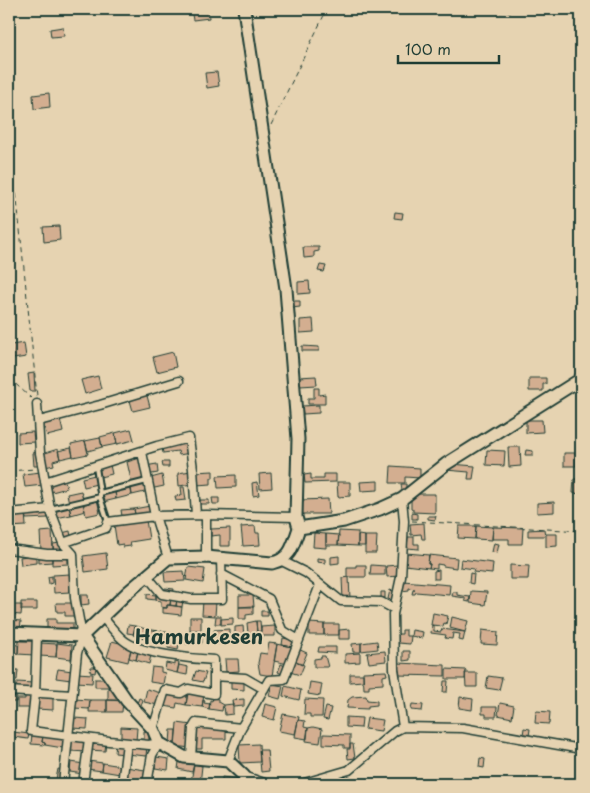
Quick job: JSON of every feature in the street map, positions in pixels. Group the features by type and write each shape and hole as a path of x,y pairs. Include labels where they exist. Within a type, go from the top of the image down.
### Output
{"street":[{"path":"63,784 77,653 82,636 168,558 206,557 272,563 282,561 291,551 298,523 298,439 286,289 265,138 244,9"},
{"path":"63,543 106,528 108,522 155,516 206,515 298,523 344,521 380,509 402,498 446,464 581,379"},
{"path":"39,421 179,381"},
{"path":"37,404 40,453 50,509 63,543 72,554 75,598 82,636 126,701 153,729 159,743 184,757 228,761 245,780 268,784"},
{"path":"45,482 189,438 196,515"},
{"path":"142,452 155,516 168,558"},
{"path":"402,498 404,521 401,576 394,610 394,669 403,727"},
{"path":"9,513 50,509"},
{"path":"206,515 206,557"},
{"path":"9,549 47,554 72,554"},
{"path":"147,576 162,594 192,599 222,599 221,558"},
{"path":"282,561 306,573 341,601 382,602 394,610"},
{"path":"221,574 269,599 282,630 299,640"},
{"path":"228,761 241,728 269,680 284,679 320,585"},
{"path":"102,617 127,642 152,651 192,659 214,660 214,694 188,689 181,692 165,690 153,729"},
{"path":"9,633 82,636"},
{"path":"37,634 35,694 31,731 127,743 149,745 159,743"},
{"path":"214,676 245,678 264,689"},
{"path":"9,691 72,695"},
{"path":"191,757 193,728 196,722 241,728"},
{"path":"301,784 349,770 394,731 403,727 463,728 581,748"},
{"path":"84,784 89,739"},
{"path":"122,784 127,743"},
{"path":"147,784 152,755 159,743"}],"lane":[{"path":"96,467 100,495 108,522"},
{"path":"50,509 147,481"}],"path":[{"path":"265,138 327,9"},
{"path":"9,140 37,386 37,404"},
{"path":"9,378 37,404"},
{"path":"9,471 43,468"},
{"path":"404,521 581,531"}],"building":[{"path":"191,9 208,9 209,18 193,20"},
{"path":"500,9 514,9 514,11 500,12"},
{"path":"63,27 64,36 51,37 50,29"},
{"path":"217,72 219,86 207,88 205,73"},
{"path":"49,93 50,107 34,109 33,95"},
{"path":"395,212 403,213 402,219 394,218"},
{"path":"59,226 60,240 44,242 43,227"},
{"path":"303,247 319,247 319,251 314,252 314,257 304,258"},
{"path":"320,265 326,266 324,272 318,271"},
{"path":"309,281 310,293 298,294 298,282"},
{"path":"291,301 300,301 300,307 292,308"},
{"path":"313,319 314,332 300,333 300,320"},
{"path":"578,335 581,335 581,345 579,345"},
{"path":"24,343 26,357 13,359 11,345"},
{"path":"302,346 319,347 319,351 302,351"},
{"path":"173,352 176,367 157,372 153,357"},
{"path":"34,373 35,391 30,391 28,374"},
{"path":"98,376 101,389 85,394 81,380"},
{"path":"316,376 317,385 300,386 299,377"},
{"path":"529,378 546,378 546,384 543,384 543,391 529,391"},
{"path":"314,388 319,388 319,395 325,394 325,404 308,404 308,398 314,398"},
{"path":"146,392 150,407 133,411 129,397"},
{"path":"319,405 319,413 303,414 302,406"},
{"path":"60,419 63,432 47,436 43,423"},
{"path":"526,420 542,420 543,432 526,433"},
{"path":"131,429 134,440 117,444 115,433"},
{"path":"33,432 34,442 18,443 18,433"},
{"path":"115,433 117,444 102,447 100,437"},
{"path":"100,438 102,447 88,451 85,441"},
{"path":"85,441 88,454 73,457 71,444"},
{"path":"188,443 190,453 179,455 178,451 163,453 162,448"},
{"path":"508,447 520,447 521,466 509,467"},
{"path":"71,448 73,456 60,459 58,451"},
{"path":"58,449 60,459 53,461 54,465 45,467 42,454"},
{"path":"487,450 505,451 504,466 486,465"},
{"path":"526,450 533,451 533,455 525,455"},
{"path":"37,452 38,466 34,466 33,453"},
{"path":"564,453 576,453 576,466 564,466"},
{"path":"140,458 146,480 132,484 127,462"},
{"path":"162,462 169,462 169,467 163,467"},
{"path":"157,464 158,473 146,475 145,466"},
{"path":"451,464 475,466 473,479 468,479 469,472 446,470 446,468 451,468"},
{"path":"110,465 112,474 100,477 98,469"},
{"path":"391,466 420,468 420,478 405,477 405,483 390,483"},
{"path":"191,471 192,484 179,486 178,473"},
{"path":"213,471 211,484 196,485 195,472"},
{"path":"41,472 43,485 25,487 23,474"},
{"path":"271,473 272,488 260,489 259,474"},
{"path":"311,474 311,479 324,479 324,474 336,474 336,482 305,483 304,475"},
{"path":"95,475 97,484 84,487 82,478"},
{"path":"162,475 164,486 150,489 147,479"},
{"path":"236,475 236,487 218,488 217,476"},
{"path":"64,479 67,488 52,492 50,483"},
{"path":"574,479 581,479 581,494 573,493"},
{"path":"378,481 378,490 361,491 360,482"},
{"path":"147,482 149,491 132,495 130,486"},
{"path":"257,482 259,495 253,496 252,483"},
{"path":"337,482 350,482 350,496 338,497"},
{"path":"401,484 406,484 406,490 402,490"},
{"path":"131,487 132,495 116,499 115,491"},
{"path":"181,487 184,487 186,500 176,501 175,496 182,495"},
{"path":"81,491 83,499 69,503 67,494"},
{"path":"115,491 116,499 103,502 102,494"},
{"path":"411,494 435,494 435,513 413,512 411,508"},
{"path":"212,498 219,498 219,504 213,504"},
{"path":"97,499 100,513 86,516 83,502"},
{"path":"328,499 329,514 301,514 301,500"},
{"path":"200,500 209,500 209,504 200,504"},
{"path":"83,502 85,511 71,515 69,506"},
{"path":"554,502 554,512 537,513 537,503"},
{"path":"69,506 71,515 56,518 54,510"},
{"path":"150,506 151,512 135,514 134,509"},
{"path":"134,509 135,514 122,516 121,510"},
{"path":"48,512 48,518 26,519 25,513"},
{"path":"25,513 26,526 10,527 9,514"},
{"path":"412,513 417,514 417,519 412,519"},
{"path":"428,516 436,516 435,520 428,519"},
{"path":"146,520 149,539 130,542 131,546 123,547 123,544 117,545 114,525"},
{"path":"424,523 425,539 422,539 421,534 411,535 410,524"},
{"path":"255,526 256,533 259,533 260,545 243,546 241,527"},
{"path":"459,526 476,526 475,539 458,538"},
{"path":"476,526 493,527 492,540 475,539"},
{"path":"493,527 523,528 522,544 509,544 509,539 492,539"},
{"path":"230,528 230,546 220,546 220,535 211,536 211,529"},
{"path":"544,529 545,536 528,536 528,530"},
{"path":"52,531 53,550 41,550 40,532"},
{"path":"70,531 71,537 64,539 62,533"},
{"path":"339,531 358,532 358,546 338,545"},
{"path":"314,533 326,534 326,548 313,547"},
{"path":"326,534 339,535 338,545 326,545"},
{"path":"546,534 557,534 557,546 546,547"},
{"path":"358,535 365,536 365,546 358,546"},
{"path":"365,536 377,536 376,553 365,553"},
{"path":"408,537 414,537 414,544 419,544 419,549 407,548"},
{"path":"60,543 61,553 54,553 53,544"},
{"path":"494,543 499,544 497,553 492,552"},
{"path":"106,553 108,569 85,572 83,556"},
{"path":"406,553 429,555 429,568 405,565"},
{"path":"68,554 68,564 52,565 52,555"},
{"path":"36,555 36,563 21,565 20,557"},
{"path":"52,555 52,562 39,563 39,556"},
{"path":"429,555 457,558 456,568 437,564 437,569 429,568"},
{"path":"339,556 339,563 331,564 331,557"},
{"path":"317,558 325,559 325,563 317,562"},
{"path":"461,559 493,563 492,574 473,572 474,569 460,567"},
{"path":"356,565 366,565 366,577 347,577 347,567 356,567"},
{"path":"371,565 385,566 385,575 370,575"},
{"path":"397,565 398,576 387,577 386,566"},
{"path":"510,565 529,566 528,579 510,579"},
{"path":"188,567 205,569 203,583 186,580"},
{"path":"439,570 439,579 434,579 434,571"},
{"path":"184,571 185,581 165,582 164,572"},
{"path":"470,573 474,574 473,584 469,583"},
{"path":"70,574 70,592 54,593 53,575"},
{"path":"52,576 52,583 49,584 48,577"},
{"path":"349,577 350,599 343,600 342,578"},
{"path":"403,581 450,585 449,595 416,592 412,594 415,589 409,588 409,590 402,591"},
{"path":"165,588 174,589 173,594 164,592"},
{"path":"390,590 396,592 394,601 388,599"},
{"path":"471,591 487,592 485,605 470,603"},
{"path":"381,592 385,592 385,598 381,598"},
{"path":"453,592 457,592 457,595 470,597 469,602 465,601 465,598 452,596"},
{"path":"147,594 156,595 156,600 147,599"},
{"path":"81,595 88,595 89,604 81,605"},
{"path":"156,595 171,596 170,605 167,605 167,608 161,607 161,601 156,600"},
{"path":"239,595 253,595 254,607 239,607"},
{"path":"171,598 177,599 176,606 170,605"},
{"path":"177,599 183,600 182,607 176,606"},
{"path":"203,601 216,602 215,616 202,615"},
{"path":"21,602 37,602 37,610 21,610"},
{"path":"56,603 74,603 74,616 65,616 65,612 57,612"},
{"path":"9,605 22,605 21,615 9,614"},
{"path":"167,605 182,607 181,615 163,613 163,608 167,608"},
{"path":"253,606 253,614 246,615 246,619 239,619 239,607"},
{"path":"261,611 268,611 268,616 261,616"},
{"path":"433,613 448,616 446,624 444,623 443,626 431,625"},
{"path":"216,616 221,616 221,624 215,624"},
{"path":"190,617 201,617 201,630 190,630"},
{"path":"452,617 468,621 465,632 450,628"},
{"path":"233,618 233,624 221,625 221,619"},
{"path":"47,619 56,619 56,623 73,623 73,630 47,631"},
{"path":"9,620 21,621 20,630 9,629"},
{"path":"256,621 257,633 248,633 247,623"},
{"path":"256,621 260,621 261,631 257,632"},
{"path":"309,623 324,624 324,635 309,635"},
{"path":"324,624 339,624 339,635 324,635"},
{"path":"128,625 135,626 134,634 127,633"},
{"path":"432,625 434,626 434,631 441,632 442,629 465,632 463,641 459,640 460,634 453,633 452,639 445,638 446,635 431,633"},
{"path":"135,626 146,629 144,638 133,635"},
{"path":"243,626 244,636 235,637 235,627"},
{"path":"275,626 275,636 261,636 261,627"},
{"path":"146,629 159,631 157,640 144,637"},
{"path":"229,629 229,643 215,644 214,630"},
{"path":"350,629 350,639 339,639 339,630"},
{"path":"402,630 406,630 406,636 411,636 410,644 398,643 398,634 402,634"},
{"path":"412,630 423,632 422,638 411,636"},
{"path":"482,630 498,632 497,645 481,644"},
{"path":"159,631 166,631 166,639 159,639"},
{"path":"186,632 202,632 202,643 186,644"},
{"path":"170,633 180,635 178,650 168,648"},
{"path":"283,638 293,640 292,647 282,645"},
{"path":"19,641 35,641 34,655 18,654"},
{"path":"112,641 127,645 131,649 128,662 107,657"},
{"path":"377,641 378,649 361,651 361,643"},
{"path":"40,643 57,644 56,657 39,656"},
{"path":"57,643 72,645 71,659 56,657"},
{"path":"269,643 277,644 272,676 260,674 258,663 260,653 267,654"},
{"path":"361,643 361,652 353,652 352,644"},
{"path":"9,644 18,645 18,654 9,654"},
{"path":"277,644 292,647 288,664 274,661"},
{"path":"319,647 336,647 336,653 318,652"},
{"path":"131,649 138,651 136,660 129,658"},
{"path":"298,649 307,653 302,665 293,661"},
{"path":"138,651 151,655 149,664 136,660"},
{"path":"385,651 386,661 369,663 367,653"},
{"path":"403,651 410,651 410,660 403,661"},
{"path":"360,653 360,662 345,663 345,654"},
{"path":"321,656 325,656 328,667 314,667 314,659 321,658"},
{"path":"225,659 238,659 239,671 226,672"},
{"path":"293,661 304,665 300,675 290,672"},
{"path":"175,662 179,663 177,673 165,670 166,663 175,665"},
{"path":"397,663 445,665 445,676 396,675"},
{"path":"281,664 287,667 284,675 278,672"},
{"path":"179,665 188,667 187,675 177,673"},
{"path":"91,667 96,667 95,673 90,672"},
{"path":"152,667 161,668 161,672 165,673 163,684 150,682"},
{"path":"9,669 18,670 17,680 9,679"},
{"path":"58,669 72,671 71,680 56,678"},
{"path":"446,669 466,670 465,679 446,679"},
{"path":"196,671 206,673 203,682 193,680"},
{"path":"386,671 387,675 383,676 383,684 369,685 369,689 364,689 363,672"},
{"path":"77,673 93,674 92,683 76,682"},
{"path":"465,673 477,673 477,687 466,687"},
{"path":"350,674 363,674 363,681 350,682"},
{"path":"488,676 502,678 499,690 486,688"},
{"path":"95,679 110,679 110,687 95,687"},
{"path":"231,680 244,681 244,690 231,689"},
{"path":"444,681 448,681 447,692 443,692"},
{"path":"17,682 33,683 32,692 16,691"},
{"path":"310,682 322,684 320,696 308,694"},
{"path":"272,684 283,686 280,699 269,696"},
{"path":"285,686 301,690 299,700 283,696"},
{"path":"108,689 115,689 122,700 108,700"},
{"path":"147,689 161,693 158,705 144,702"},
{"path":"167,692 187,696 186,705 177,703 176,708 164,706"},
{"path":"188,693 204,695 202,707 186,705"},
{"path":"9,694 17,695 16,702 9,702"},
{"path":"25,696 34,696 33,708 17,708 17,699 25,699"},
{"path":"36,696 53,697 53,710 36,709"},
{"path":"366,696 367,700 377,701 377,705 368,706 368,709 347,708 348,700 352,697"},
{"path":"460,697 473,699 472,710 459,708"},
{"path":"139,698 143,700 140,708 136,706"},
{"path":"213,698 218,699 218,702 223,705 222,711 209,709 210,700 212,701"},
{"path":"74,699 90,700 89,709 74,708"},
{"path":"244,699 244,706 233,707 232,700"},
{"path":"305,699 323,700 322,717 310,717 310,714 304,714"},
{"path":"90,700 107,700 107,712 89,712"},
{"path":"107,700 123,701 122,712 107,712"},
{"path":"203,700 205,701 204,703 210,704 209,709 202,707"},
{"path":"500,703 514,706 512,718 498,715"},
{"path":"233,704 233,714 225,715 224,705"},
{"path":"265,704 277,707 274,720 262,717"},
{"path":"412,704 423,705 422,711 411,710"},
{"path":"326,707 331,708 328,720 323,719"},
{"path":"482,707 497,707 496,717 486,717 486,714 482,714"},
{"path":"536,711 550,712 549,724 535,723"},
{"path":"283,714 299,717 295,734 279,731"},
{"path":"346,717 362,718 361,728 346,727"},
{"path":"74,718 88,719 87,729 73,728"},
{"path":"367,718 383,720 381,731 365,729"},
{"path":"298,720 305,721 304,727 308,728 307,739 295,737"},
{"path":"177,723 192,725 190,748 175,746"},
{"path":"121,727 137,728 136,741 121,740"},
{"path":"197,727 226,727 226,739 202,739 202,749 193,749 193,737 197,737"},
{"path":"308,728 322,729 320,743 306,741"},
{"path":"524,728 530,729 529,736 523,735"},
{"path":"171,730 176,730 175,743 170,743"},
{"path":"144,731 149,731 149,743 138,743 138,739 144,739"},
{"path":"13,732 29,734 28,739 13,737"},
{"path":"32,734 43,736 42,742 45,745 31,744"},
{"path":"323,734 350,735 350,748 344,748 344,745 323,744"},
{"path":"43,736 64,739 63,748 45,745 42,742"},
{"path":"71,738 88,739 87,752 70,751"},
{"path":"90,740 106,742 105,751 89,750"},
{"path":"116,743 126,744 125,754 115,753"},
{"path":"128,744 147,746 146,756 127,754"},
{"path":"259,744 260,762 240,763 239,745"},
{"path":"350,744 353,744 355,758 348,759 347,749 350,749"},
{"path":"259,750 267,750 269,771 261,772"},
{"path":"156,757 169,759 168,770 155,768"},
{"path":"480,758 485,759 484,768 479,767"},
{"path":"88,761 103,763 102,771 87,769"},
{"path":"71,762 84,764 83,774 70,772"},
{"path":"179,762 194,764 192,772 178,769"},
{"path":"103,763 121,766 120,774 102,771"},
{"path":"194,764 202,766 200,784 186,784 186,781 191,782"},
{"path":"126,767 145,770 143,783 124,780"},
{"path":"58,769 63,770 61,780 56,779"},
{"path":"222,777 237,779 237,784 222,784"},
{"path":"66,779 75,780 74,784 65,784"},
{"path":"86,779 98,781 98,784 86,784"}],"district":[{"name":"Hamurkesen","path":"199,636"}]}
